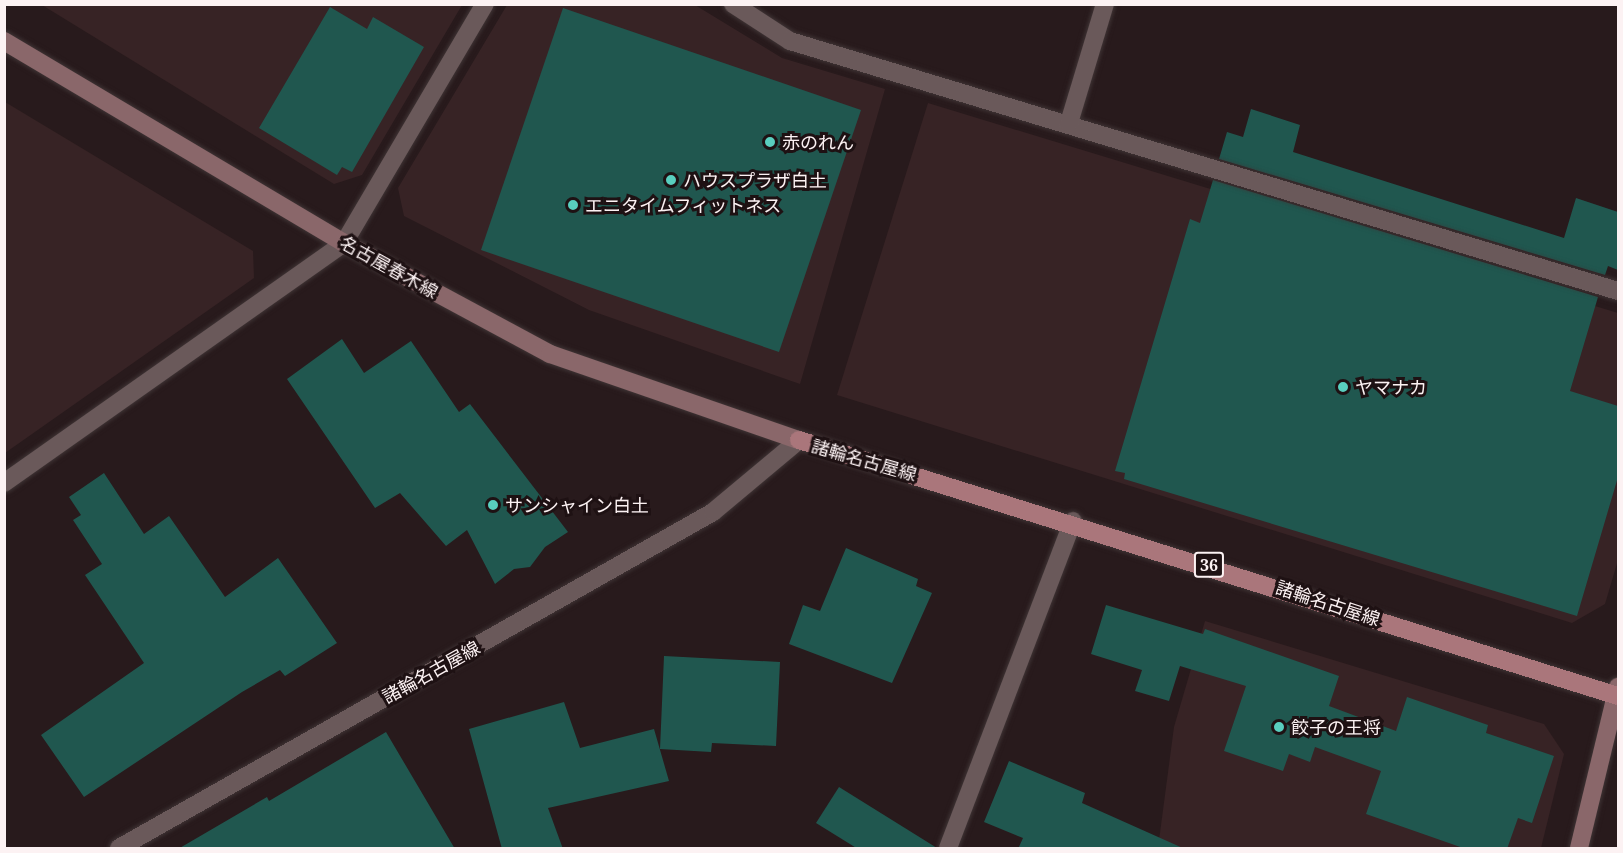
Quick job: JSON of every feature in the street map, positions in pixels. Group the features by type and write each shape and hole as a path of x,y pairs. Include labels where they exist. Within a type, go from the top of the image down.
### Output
{"main road":[{"name":"諸輪名古屋線","path":"799,440 1073,521 1618,693"}],"street":[{"path":"4,483 344,243 485,4"},
{"path":"733,4 790,41 1069,123 1618,291"},
{"path":"1069,123 1105,4"},
{"name":"名古屋春木線","path":"4,41 344,243 550,354 799,440"},
{"name":"諸輪名古屋線","path":"119,849 141,843 712,513 799,440"},
{"path":"948,849 1073,521"},
{"path":"1579,849 1618,693"}],"shaded area":[{"path":"42,5 462,5 362,175 334,184"},
{"name":"ハウスプラザ白土","path":"507,5 695,5 782,58 885,89 800,384 589,310 404,216 398,188"},
{"path":"5,102 253,251 254,278 5,453"},
{"path":"928,103 1618,313 1618,560 1605,604 1572,623 837,395"},
{"path":"1205,621 1544,724 1564,754 1541,848 1158,848 1174,727"}],"building":[{"path":"330,7 367,29 373,17 424,47 352,172 342,167 337,175 259,128"},
{"name":"ハウスプラザ白土","path":"563,8 861,110 779,352 481,250"},
{"path":"1251,109 1300,125 1293,152 1564,238 1576,198 1618,212 1618,270 1608,266 1605,275 1219,159 1227,132 1243,137"},
{"path":"1213,180 1598,297 1570,391 1618,406 1618,477 1577,616 1124,479 1125,473 1115,471 1190,219 1200,223"},
{"path":"342,339 364,373 411,341 459,412 470,404 568,532 545,547 530,567 514,569 495,584 467,530 446,546 400,493 375,508 287,379"},
{"path":"104,473 144,534 169,516 225,597 278,558 337,643 285,676 280,670 242,692 84,797 41,735 144,663 85,575 102,564 73,520 81,515 69,497"},
{"path":"846,548 918,579 916,586 932,593 892,683 789,644 803,605 820,611"},
{"path":"1106,605 1203,634 1205,629 1339,676 1329,706 1396,731 1407,697 1488,725 1486,733 1554,756 1532,823 1518,818 1507,849 1466,849 1366,814 1381,771 1315,747 1310,762 1289,754 1283,771 1224,751 1246,686 1180,666 1169,701 1135,691 1142,670 1091,654"},
{"path":"664,656 780,662 776,746 712,743 711,752 660,749"},
{"path":"564,702 580,748 654,729 669,781 548,808 563,849 502,849 469,729"},
{"path":"386,732 455,849 178,849 267,797 269,801"},
{"path":"1009,761 1085,793 1082,803 1185,849 1018,849 1023,838 984,822"},
{"path":"839,787 937,849 858,849 816,823"}],"place":[{"name":"赤のれん","path":"770,142"},
{"name":"ハウスプラザ白土","path":"671,180"},
{"name":"エニタイムフィットネス","path":"573,205"},
{"name":"ヤマナカ","path":"1343,387"},
{"name":"サンシャイン白土","path":"493,505"},
{"name":"餃子の王将","path":"1279,727"}]}
